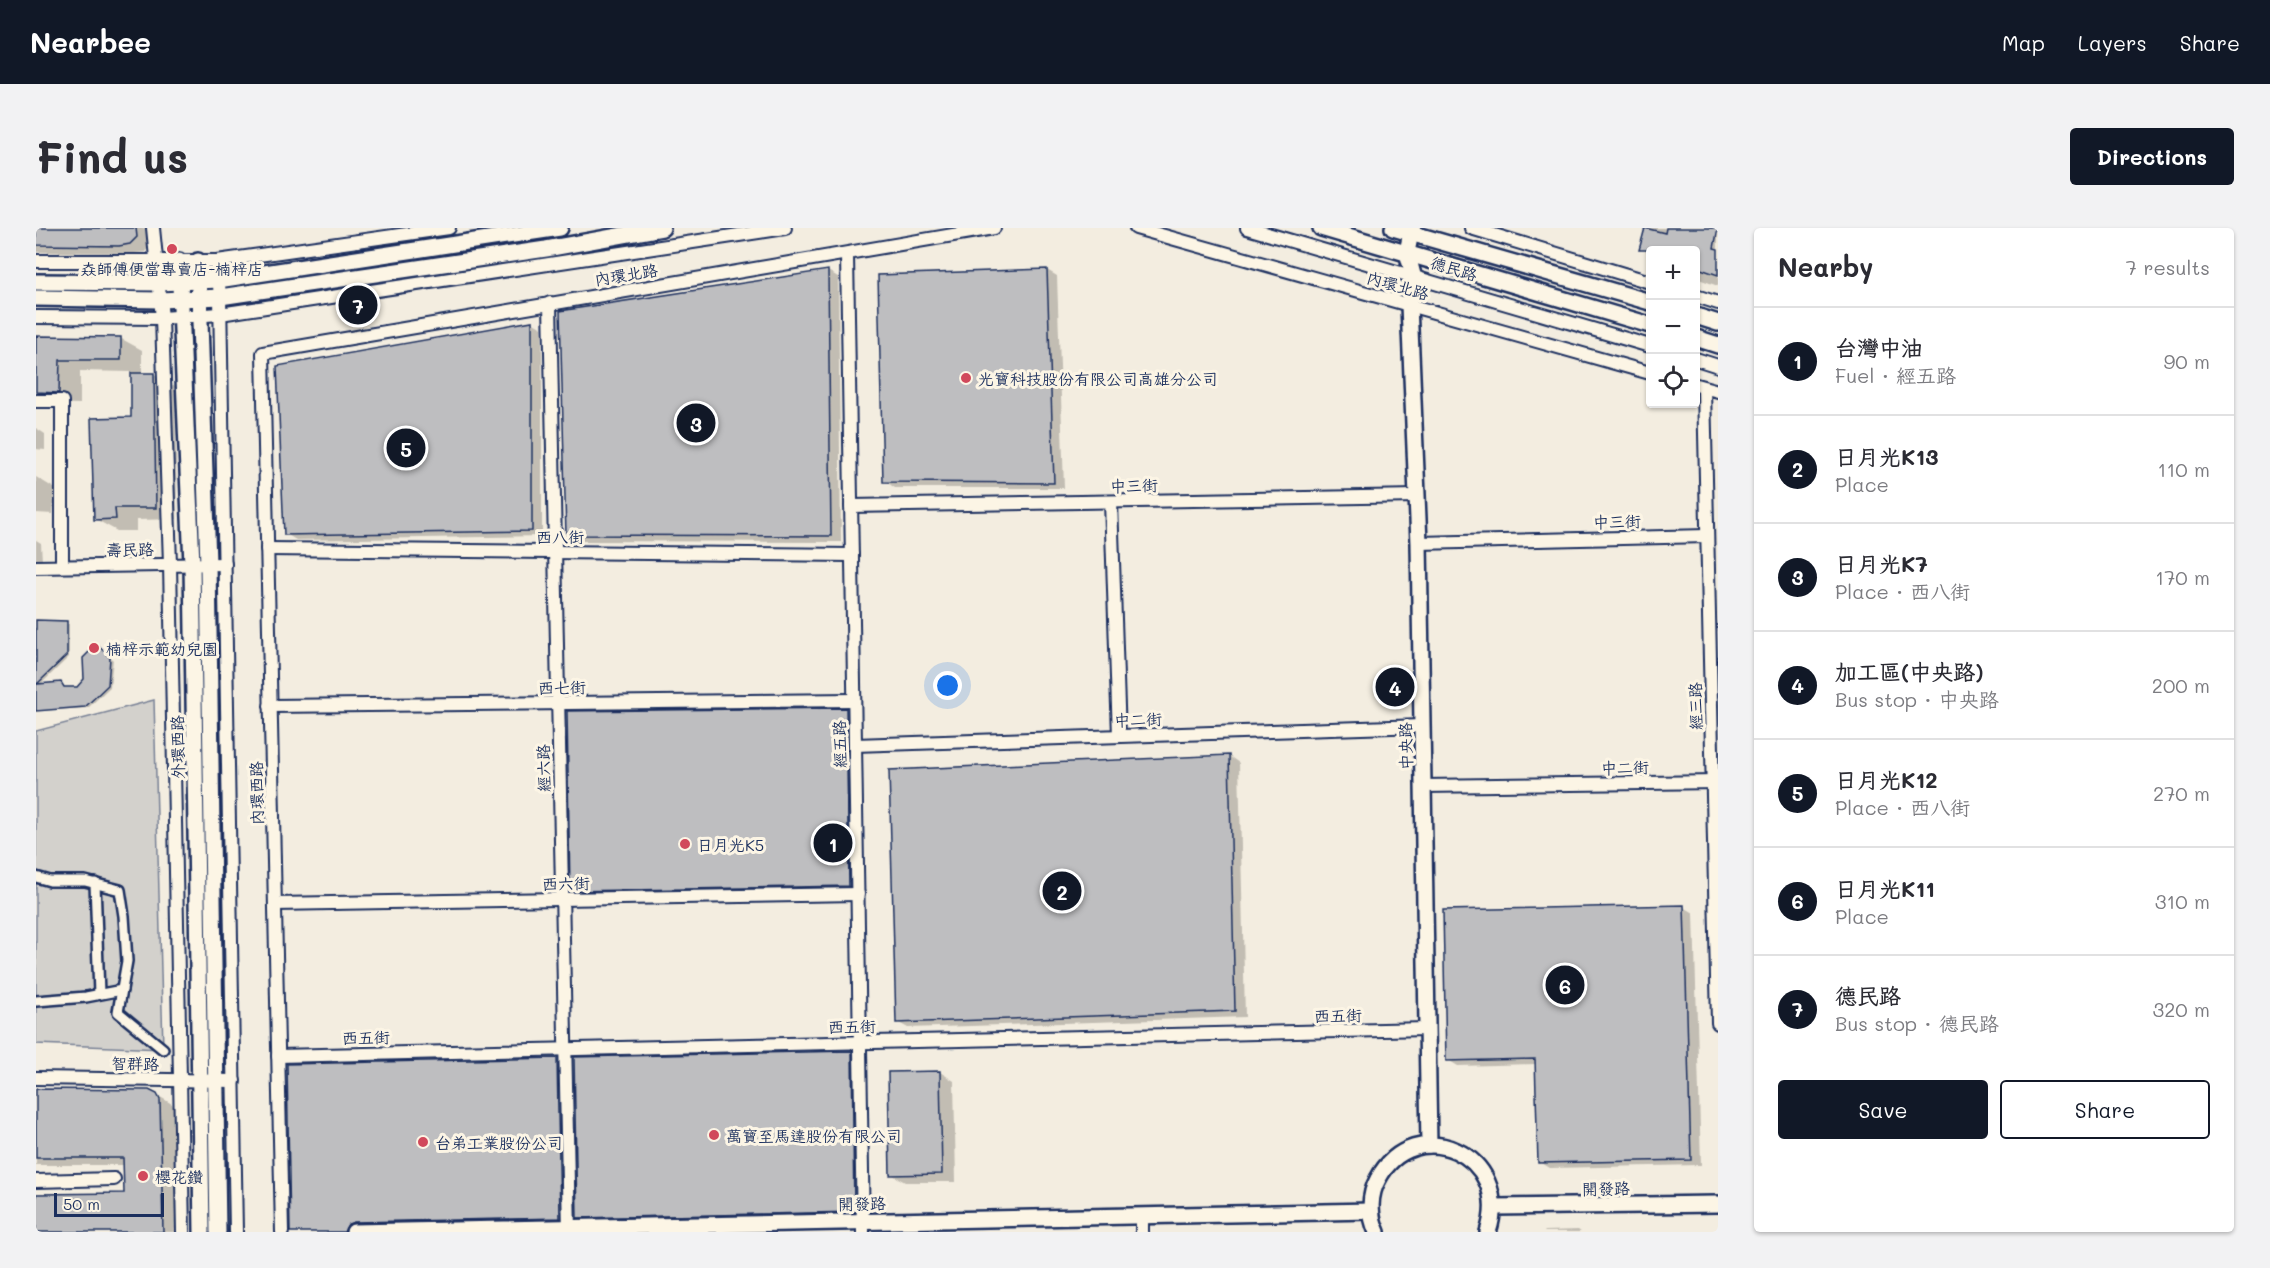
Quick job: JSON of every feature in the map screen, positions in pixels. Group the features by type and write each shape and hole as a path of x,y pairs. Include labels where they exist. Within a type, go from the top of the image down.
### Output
{"street":[{"name":"外環西路","path":"153,228 162,318 170,564 183,1232"},
{"path":"36,261 217,261 448,228"},
{"path":"36,282 159,283 218,280 560,228"},
{"path":"547,257 662,228"},
{"path":"36,298 160,300 220,297 439,273 729,232 785,228"},
{"name":"內環北路","path":"263,353 549,303 848,255 994,228"},
{"name":"內環北路","path":"1137,228 1646,372"},
{"name":"德民路","path":"1247,228 1646,345"},
{"name":"德民路","path":"1321,228 1646,324"},
{"name":"德民路","path":"1394,228 1433,234 1646,301"},
{"path":"1472,228 1646,281"},
{"path":"430,229 439,273"},
{"path":"542,230 547,257"},
{"path":"1412,230 1407,252 1413,275"},
{"path":"1413,275 1425,257 1433,234"},
{"name":"經五路","path":"848,255 863,1227"},
{"name":"外環西路","path":"179,261 200,564"},
{"name":"外環西路","path":"198,261 201,315 200,564 209,1080 218,1232"},
{"path":"217,261 220,297 236,1232"},
{"path":"36,317 162,318 220,314 439,273"},
{"name":"中央路","path":"1413,275 1409,305 1418,496 1429,1145"},
{"path":"1700,298 1718,303"},
{"name":"經六路","path":"549,303 569,1230"},
{"path":"1700,318 1718,323"},
{"path":"1700,340 1718,345"},
{"name":"內環西路","path":"263,353 282,1232"},
{"path":"1700,361 1718,366"},
{"path":"1700,387 1718,392"},
{"name":"經三路","path":"1700,387 1715,782 1718,1023"},
{"path":"36,401 62,401 62,566"},
{"name":"中三街","path":"851,506 1418,496"},
{"path":"1111,502 1119,736"},
{"name":"中三街","path":"1419,543 1707,536"},
{"name":"西八街","path":"267,549 852,555"},
{"name":"壽民路","path":"36,567 225,564"},
{"name":"西七街","path":"270,706 854,700"},
{"name":"中二街","path":"855,745 1422,726"},
{"name":"中二街","path":"1424,786 1715,782"},
{"path":"36,877 50,881 86,881 120,890 127,960 118,1012 163,1049"},
{"path":"95,883 99,994"},
{"name":"西六街","path":"275,904 858,894"},
{"path":"36,1000 122,990"},
{"name":"西五街","path":"278,1056 1427,1029"},
{"name":"智群路","path":"36,1078 234,1081"},
{"name":"外環西路","path":"202,1232 209,1080"},
{"path":"1377,1232 1371,1211 1374,1186 1383,1170 1403,1152 1429,1145 1446,1147 1462,1153 1477,1165 1490,1187 1494,1207 1488,1232"},
{"path":"36,1181 114,1179"},
{"name":"開發路","path":"1494,1207 1718,1204"},
{"name":"開發路","path":"354,1232 863,1227 1142,1215 1371,1211"},
{"path":"1142,1215 1142,1232"}],"shaded area":[{"path":"154,700 163,1049 36,1044 36,731"}],"building":[{"path":"36,228 136,228 137,237 130,244 119,246 36,245"},
{"path":"1645,228 1665,233 1666,228 1718,228 1714,248 1718,249 1718,275 1700,269 1700,246 1646,246 1646,250 1639,250"},
{"name":"光寶科技股份有限公司高雄分公司","path":"1047,269 1054,483 883,482 878,275"},
{"path":"828,270 831,536 566,535 560,311"},
{"path":"532,321 532,531 284,535 277,366"},
{"path":"36,336 121,337 121,360 60,360 59,393 36,392"},
{"path":"131,373 154,373 156,508 115,508 116,519 94,520 91,418 131,417"},
{"path":"36,620 67,621 67,655 37,684 61,682 64,687 77,687 84,679 83,658 97,644 110,658 108,685 85,707 36,711"},
{"name":"日月光K5","path":"846,708 849,886 570,891 567,711"},
{"path":"1229,755 1235,1011 896,1023 889,770"},
{"path":"1684,905 1691,1160 1538,1163 1535,1059 1446,1061 1443,910"},
{"name":"萬寶至馬達股份有限公司","path":"852,1051 854,1212 577,1218 574,1057"},
{"name":"台弟工業股份公司","path":"557,1058 560,1218 354,1222 348,1224 344,1232 290,1232 287,1064"},
{"path":"940,1071 942,1174 890,1175 888,1072"},
{"name":"櫻花鑽","path":"36,1089 149,1090 157,1094 160,1100 163,1232 36,1232 36,1194 124,1193 123,1158 36,1158"}],"place":[{"name":"𡘙師傅便當專賣店-楠梓店","path":"172,249"},
{"name":"德民路","path":"358,305"},
{"name":"光寶科技股份有限公司高雄分公司","path":"966,378"},
{"name":"日月光K7","path":"696,423"},
{"name":"日月光K12","path":"406,448"},
{"name":"楠梓示範幼兒園","path":"94,648"},
{"name":"加工區(中央路)","path":"1395,687"},
{"name":"台灣中油","path":"833,843"},
{"name":"日月光K5","path":"685,844"},
{"name":"日月光K13","path":"1062,891"},
{"name":"日月光K11","path":"1565,985"},
{"name":"萬寶至馬達股份有限公司","path":"714,1135"},
{"name":"台弟工業股份公司","path":"423,1142"},
{"name":"櫻花鑽","path":"143,1176"}]}
